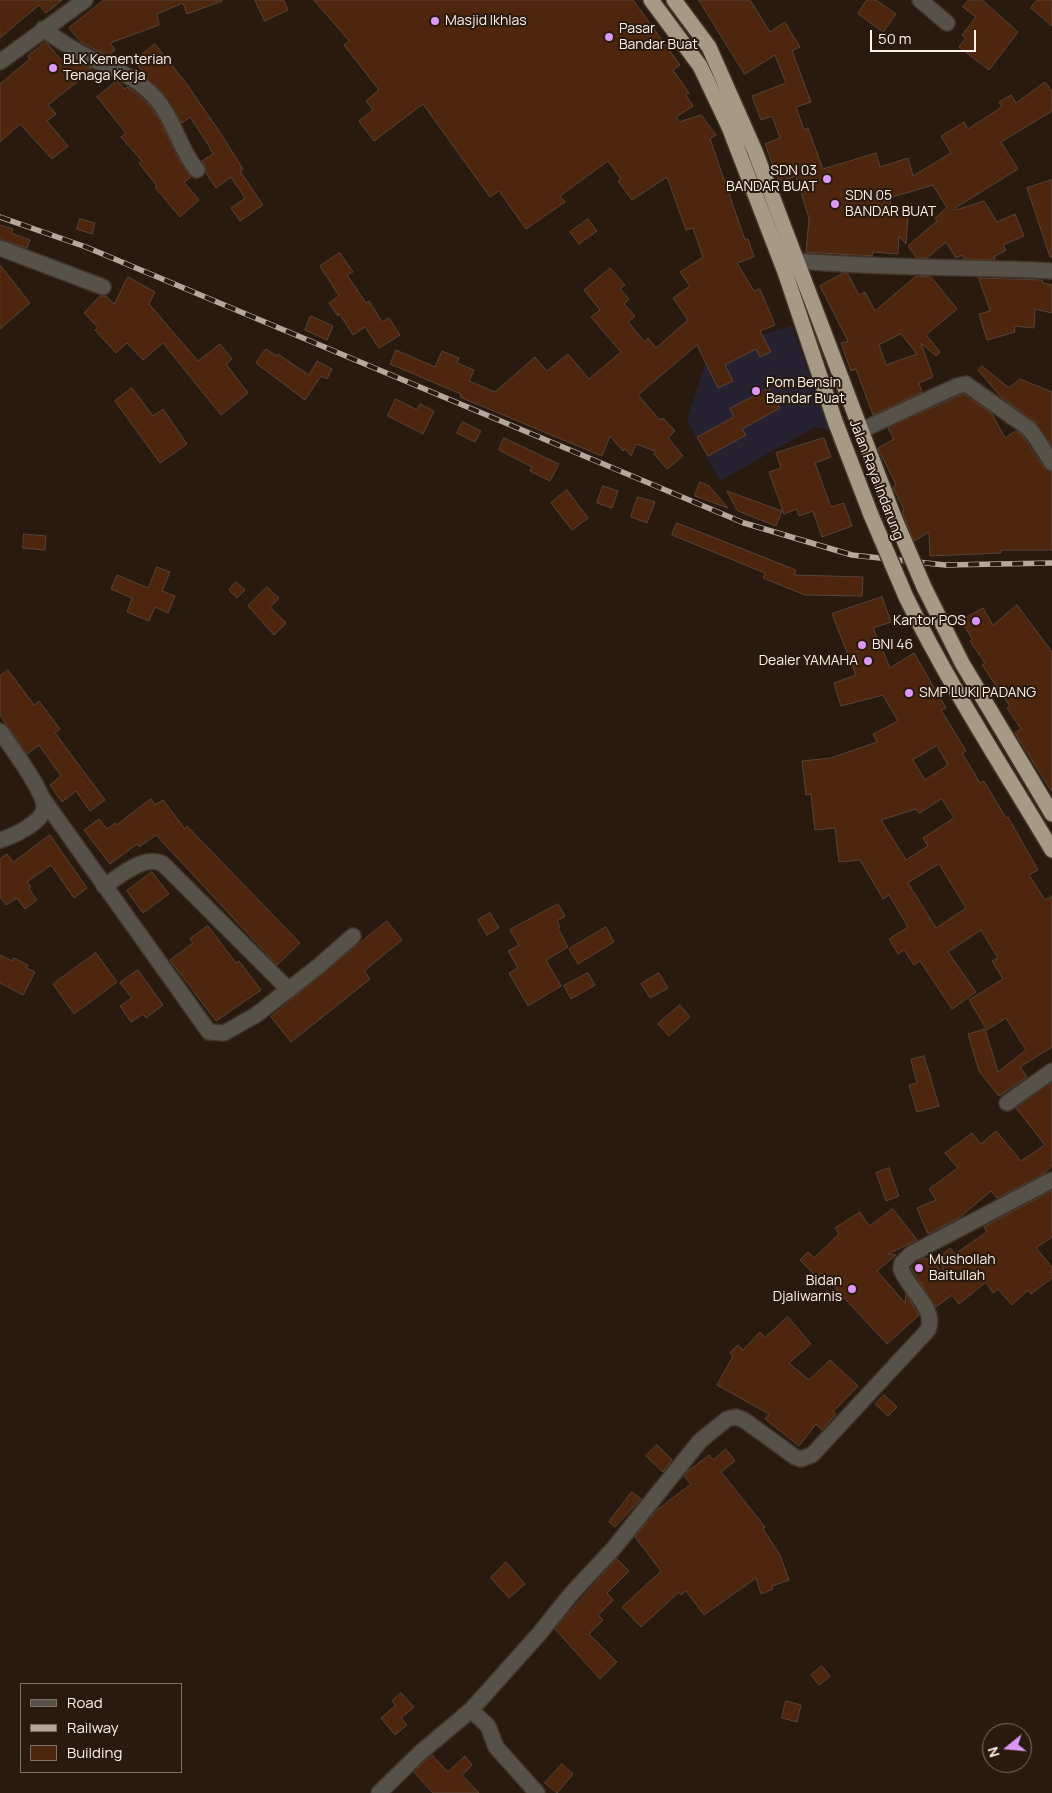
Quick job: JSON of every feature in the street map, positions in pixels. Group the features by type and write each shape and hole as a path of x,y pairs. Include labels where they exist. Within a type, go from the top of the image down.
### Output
{"highway":[{"name":"Jalan Raya Indarung","path":"651,0 700,66 729,127 785,272 870,515 906,597 930,647 998,763 1047,829 1052,850"},
{"name":"Jalan Raya Indarung","path":"674,0 709,47 755,151 894,517 924,587 962,663 1052,814"},
{"path":"849,459 870,451"}],"street":[{"path":"0,62 85,0"},
{"path":"920,0 947,23"},
{"path":"43,29 66,45 132,78 148,90 159,101 172,124 186,158 197,170"},
{"path":"0,248 103,287"},
{"path":"797,261 858,266 1052,271"},
{"path":"862,430 957,386 966,384 1028,428 1052,463"},
{"path":"0,731 43,799 209,1032 224,1033 240,1025 289,990 352,936"},
{"path":"0,840 20,831 41,816 44,808 43,799"},
{"path":"104,886 147,862 155,860 163,864 289,990"},
{"path":"1007,1104 1052,1071"},
{"path":"378,1793 471,1710 539,1634 572,1593 614,1548 700,1441 727,1419 736,1417 744,1420 795,1457 801,1459 812,1455 928,1330 931,1324 929,1313 900,1269 904,1259 927,1244 998,1210 1052,1180"},
{"path":"471,1710 488,1726 496,1747 537,1793"}],"shaded area":[{"name":"Pom Bensin Bandar Buat","path":"792,326 829,430 815,427 720,481 687,420 706,362 747,339"}],"building":[{"path":"0,0 62,0 46,13 39,5 0,38"},
{"path":"104,0 222,1 187,14 183,3 157,14 159,25 110,43 115,50 108,56 81,42 69,28"},
{"path":"255,0 284,0 288,10 265,21"},
{"path":"314,0 633,0 680,65 673,70 689,93 686,95 693,106 676,117 679,122 701,115 716,135 710,139 745,240 748,239 754,257 737,263 754,291 760,289 775,325 760,331 771,352 760,357 756,349 725,365 733,381 718,388 697,345 638,395 660,420 663,418 675,431 668,438 683,456 667,469 654,454 655,451 636,444 631,456 625,449 623,451 610,436 602,456 460,397 461,394 390,364 396,350 435,367 442,351 459,358 457,363 474,370 469,381 495,392 535,357 547,371 568,354 589,379 621,352 591,317 600,310 584,290 610,268 625,285 620,289 629,299 624,304 635,316 628,322 645,342 648,338 656,348 688,320 673,298 690,286 680,272 703,257 693,228 686,230 667,177 632,200 618,181 621,179 608,161 560,196 565,202 526,229 499,191 490,197 423,104 374,141 359,121 373,110 366,101 379,90 344,45 349,41"},
{"path":"699,0 750,0 770,32 785,22 800,47 792,51 811,102 796,107 804,130 808,128 823,169 876,153 880,167 908,158 913,176 951,153 941,136 964,122 968,129 1002,107 999,102 1011,95 1016,103 1045,82 1052,91 1052,111 1001,142 1018,169 955,208 956,210 984,201 997,222 1015,214 1024,236 1003,245 1006,250 994,257 995,260 964,259 962,255 956,258 946,242 927,258 917,258 908,246 937,221 935,218 947,208 933,185 889,198 895,216 908,217 906,244 899,236 898,254 873,252 872,256 806,252 809,218 796,176 779,182 765,144 780,138 772,116 761,120 752,96 786,83 775,55 745,74"},
{"path":"867,0 876,0 896,14 883,32 858,14"},
{"path":"969,0 982,0 1018,32 989,70 959,47 966,38 962,35 976,17 963,7"},
{"path":"1037,0 1052,0 1052,26 1031,8"},
{"path":"46,42 62,61 68,57 91,69 91,71 48,105 56,114 47,121 68,146 52,159 20,124 0,142 0,84 30,59 28,56"},
{"path":"155,44 186,83 223,137 243,169 240,171 263,205 240,221 231,208 245,198 231,177 216,188 206,173 206,168 202,161 213,154 209,146 190,117 182,123 164,94 142,74 144,73 134,61"},
{"path":"117,81 125,89 127,87 136,93 150,106 160,121 178,158 191,177 184,182 199,200 180,217 155,187 157,186 139,163 142,161 121,137 126,133 97,97"},
{"path":"1052,180 1052,257 1050,257 1027,188"},
{"path":"80,219 95,223 92,234 77,229"},
{"path":"588,219 597,231 579,244 570,232"},
{"path":"0,225 13,229 11,233 30,240 27,248 0,239"},
{"path":"340,253 353,272 347,275 366,303 369,301 382,322 389,318 400,335 379,348 365,327 353,335 339,313 338,316 329,303 339,296 320,266"},
{"path":"0,265 30,303 0,329"},
{"path":"844,273 848,274 859,295 865,292 875,311 916,276 931,277 957,309 926,335 940,352 936,356 921,343 933,377 919,383 922,392 873,415 856,369 851,371 841,343 848,341 820,286","holes":["901,334 917,354 886,365 879,345"]},
{"path":"128,277 155,292 149,304 198,361 220,344 232,359 226,364 248,393 221,415 163,343 143,360 127,343 116,353 95,330 98,327 84,313 100,296 106,296 114,304"},
{"path":"979,278 1042,280 1043,283 1052,285 1052,313 1035,309 1034,328 1014,326 1015,332 987,340 979,314 990,311"},
{"path":"311,316 333,326 327,340 305,330"},
{"path":"266,349 277,356 278,354 309,375 317,361 332,369 327,379 321,376 305,400 256,363"},
{"path":"982,366 1009,388 1020,379 1052,392 1052,446 1035,422 1001,397 978,370"},
{"path":"132,388 153,416 163,409 187,444 160,463 115,401"},
{"path":"769,388 780,408 742,429 746,435 708,456 697,437 734,417 730,409"},
{"path":"964,394 992,414 1005,438 1016,431 1022,435 1044,468 1052,472 1052,550 1001,550 1001,553 930,556 929,532 914,541 902,512 904,510 893,487 896,485 878,448 894,439 888,428"},
{"path":"396,399 417,410 420,404 434,411 423,434 388,416"},
{"path":"463,422 481,431 475,442 457,433"},
{"path":"504,438 559,464 550,481 530,471 532,467 499,450"},
{"path":"824,438 831,457 815,463 831,507 844,503 852,526 822,537 813,511 799,516 797,509 784,514 769,472 781,468 776,453"},
{"path":"700,482 709,486 728,508 695,496"},
{"path":"603,486 618,491 612,508 597,503"},
{"path":"567,490 588,518 572,530 551,503"},
{"path":"727,491 782,511 776,526 738,511"},
{"path":"638,497 655,502 647,523 631,517"},
{"path":"677,523 796,570 794,575 863,577 862,596 805,595 763,578 765,573 672,535"},
{"path":"24,534 46,536 45,550 23,548"},
{"path":"157,567 170,572 162,591 175,596 168,613 155,607 149,621 127,612 132,598 111,589 117,575 148,588"},
{"path":"236,582 245,590 237,598 229,590"},
{"path":"267,587 279,598 270,607 286,623 274,635 248,606"},
{"path":"882,597 891,622 873,628 890,668 914,653 946,708 941,710 966,751 962,753 980,783 984,781 1006,818 1008,817 1038,870 1029,875 1045,900 1052,896 1052,1047 1020,1067 1027,1077 999,1096 979,1071 968,1034 985,1029 998,1072 1026,1050 1006,1018 987,1030 969,1000 1003,979 992,961 998,958 981,930 948,952 976,992 952,1009 920,961 914,965 904,950 898,954 889,939 908,927 889,895 883,899 860,860 839,862 835,828 815,830 811,794 806,795 802,761 831,758 877,742 873,734 898,721 883,695 841,706 834,683 856,675 832,614","holes":["937,746 948,765 925,780 913,760","942,799 954,818 923,838 928,846 906,860 881,820 916,809 919,813","939,864 966,908 936,928 908,883"]},
{"path":"1017,605 1052,652 1052,792 1015,733 1021,729 1007,708 1010,706 982,665 985,663 970,641 972,639 961,620 983,608 993,625"},
{"path":"8,670 34,705 39,701 60,729 55,733 105,800 90,811 76,791 62,802 50,785 61,776 39,745 27,754 0,715 0,676"},
{"path":"151,799 155,805 163,800 185,829 187,826 300,943 277,965 156,835 139,847 137,844 110,864 84,830 99,819 107,829 115,823 116,825"},
{"path":"50,835 87,888 74,898 51,865 27,882 31,887 29,889 37,900 25,909 17,898 6,905 0,897 0,859 7,854 13,862"},
{"path":"152,872 169,894 143,913 127,891"},
{"path":"558,904 565,916 557,921 560,927 558,928 568,947 546,960 561,986 528,1006 509,973 518,968 508,951 519,945 510,930"},
{"path":"490,913 499,928 487,935 478,920"},
{"path":"387,921 402,940 364,971 370,979 291,1042 271,1017"},
{"path":"208,926 236,963 239,961 261,990 216,1021 170,960 193,943 190,939"},
{"path":"606,927 614,942 578,964 569,949"},
{"path":"96,953 117,982 74,1014 53,984"},
{"path":"0,955 12,961 14,958 28,965 26,968 35,972 23,995 0,983"},
{"path":"138,970 163,1005 146,1018 143,1014 131,1022 120,1006 132,998 120,983"},
{"path":"588,973 595,985 571,999 564,986"},
{"path":"659,973 668,988 650,998 641,984"},
{"path":"680,1005 690,1017 669,1036 658,1024"},
{"path":"924,1056 939,1106 917,1112 909,1085 917,1083 911,1060"},
{"path":"1052,1082 1052,1166 1042,1175 997,1198 991,1191 959,1218 928,1234 917,1208 936,1200 929,1189 958,1168 945,1153 972,1133 981,1144 996,1131 1021,1161 1045,1145 1016,1108"},
{"path":"889,1168 899,1196 886,1201 876,1173"},
{"path":"1052,1191 1052,1237 1036,1248 1052,1267 1052,1278 1031,1294 1028,1290 1012,1305 998,1289 993,1293 986,1282 959,1304 952,1295 936,1307 911,1268 923,1258 932,1260 942,1272 944,1271 939,1258 950,1248 955,1254 987,1232 984,1227"},
{"path":"893,1209 917,1240 888,1254 896,1255 877,1271 905,1303 906,1294 919,1315 887,1344 821,1273 817,1277 800,1260 808,1252 814,1258 839,1234 835,1228 860,1212 869,1226"},
{"path":"788,1317 811,1344 789,1363 809,1380 830,1360 858,1386 833,1412 836,1414 822,1430 816,1424 799,1446 765,1419 769,1414 717,1385 733,1356 730,1353 738,1345 743,1350 760,1332 765,1337"},
{"path":"884,1395 897,1407 888,1416 875,1404"},
{"path":"657,1445 672,1460 663,1472 646,1456"},
{"path":"726,1449 735,1461 721,1472 765,1527 763,1529 780,1555 789,1580 772,1586 773,1589 761,1594 756,1578 704,1615 686,1591 681,1595 679,1592 641,1627 622,1607 661,1571 635,1537 657,1510 691,1484 684,1476 687,1472 709,1455 713,1460"},
{"path":"632,1492 641,1499 615,1527 609,1522"},
{"path":"617,1559 629,1571 607,1593 613,1600 598,1615 603,1620 589,1634 617,1662 600,1679 555,1629"},
{"path":"506,1562 525,1584 509,1598 491,1578"},
{"path":"822,1666 830,1676 819,1685 811,1675"},
{"path":"401,1693 414,1707 401,1718 407,1725 395,1735 381,1718 396,1705 392,1701"},
{"path":"786,1701 801,1705 797,1722 782,1718"},
{"path":"432,1755 448,1772 465,1756 472,1765 462,1775 479,1793 433,1793 414,1772"},
{"path":"562,1764 573,1774 557,1793 545,1783"}],"railway":[{"path":"0,217 86,247 744,523 852,555 945,565 1052,563"}],"place":[{"name":"Masjid Ikhlas","path":"435,21"},
{"name":"Pasar Bandar Buat","path":"609,37"},
{"name":"BLK Kementerian Tenaga Kerja","path":"53,68"},
{"name":"SDN 03 BANDAR BUAT","path":"827,179"},
{"name":"SDN 05 BANDAR BUAT","path":"835,204"},
{"name":"Pom Bensin Bandar Buat","path":"756,391"},
{"name":"Kantor POS","path":"976,621"},
{"name":"BNI 46","path":"862,645"},
{"name":"Dealer YAMAHA","path":"868,661"},
{"name":"SMP LUKI PADANG","path":"909,693"},
{"name":"Mushollah Baitullah","path":"919,1268"},
{"name":"Bidan Djaliwarnis","path":"852,1289"}]}
